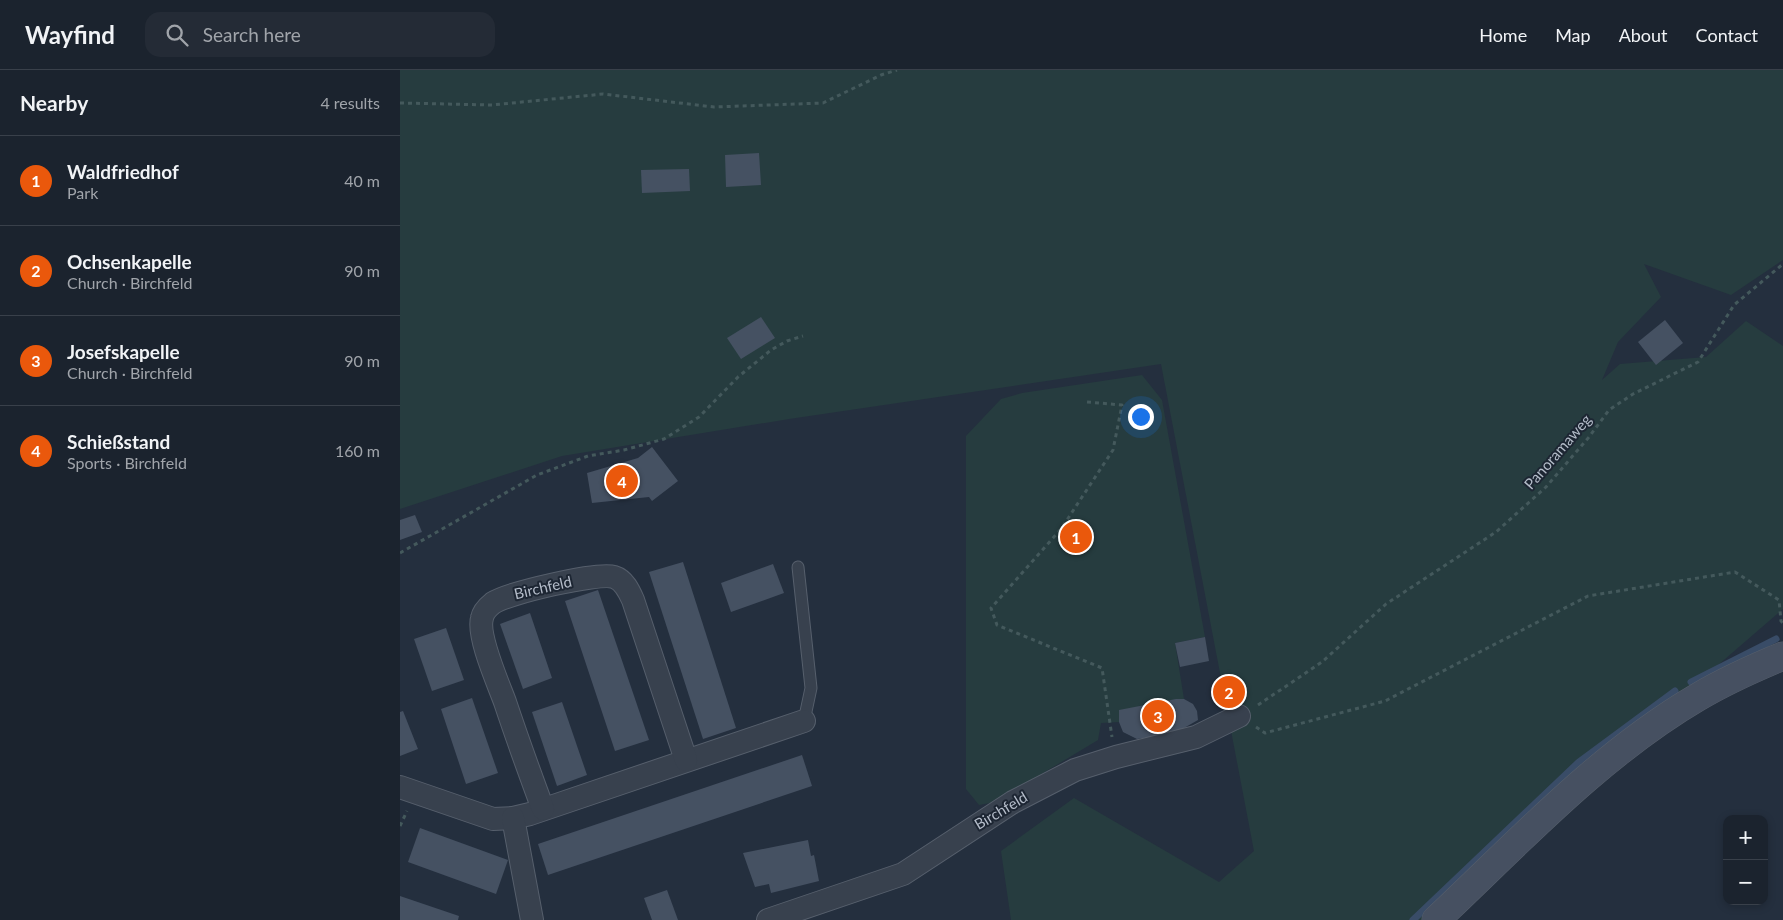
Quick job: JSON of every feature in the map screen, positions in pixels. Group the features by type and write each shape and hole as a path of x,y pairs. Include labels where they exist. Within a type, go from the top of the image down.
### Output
{"main road":[{"path":"1436,920 1567,796 1632,742 1697,697 1732,678 1783,656"}],"street":[{"name":"Birchfeld","path":"543,809 492,666 481,628 482,618 486,610 493,603 509,595 595,577 616,578 623,583 633,600 686,760"},
{"name":"Birchfeld","path":"768,920 903,874 1014,802 1075,770 1116,757 1196,737 1240,716"},
{"path":"400,787 484,816 504,819 513,818 804,721"},
{"path":"513,818 532,920"}],"lane":[{"path":"798,567 811,688 804,721"}],"path":[{"path":"400,103 492,105 603,94 714,107 823,103 881,75 897,70"},
{"name":"Panoramaweg","path":"1240,716 1322,662 1386,604 1496,532 1546,487 1589,437 1609,410 1633,394 1698,362 1734,305 1783,264"},
{"path":"400,553 537,475 588,456 624,450 664,439 699,417 738,377 771,350 787,341 803,336"},
{"path":"1087,402 1122,405 1112,450 1061,529 991,608 997,624 1102,668 1116,757"},
{"path":"1240,716 1265,733 1386,702 1588,596 1735,572 1779,600 1781,621 1783,623"}],"green space":[{"path":"400,70 1783,70 1783,260 1731,295 1644,264 1661,297 1618,342 1602,380 1620,364 1706,357 1746,321 1783,346 1783,609 1423,920 1011,920 1001,851 1074,798 1219,882 1254,851 1161,364 789,419 562,456 400,509"},
{"path":"1142,375 1162,400 1205,637 1175,643 1184,699 1119,722 1101,723 1098,740 995,802 979,805 966,789 966,436 1001,399 1022,393"}],"building":[{"path":"759,153 761,185 726,187 725,155"},
{"path":"689,169 690,191 642,193 641,170"},
{"path":"761,317 775,338 741,359 727,338"},
{"path":"1665,320 1683,343 1656,365 1638,342"},
{"path":"652,447 678,481 652,501 649,497 592,503 587,473 638,458"},
{"path":"415,515 422,532 400,540 400,520"},
{"path":"683,562 736,728 703,739 649,572"},
{"path":"773,564 784,593 731,612 721,583"},
{"path":"598,590 649,740 615,751 565,601"},
{"path":"530,613 552,678 523,689 500,624"},
{"path":"446,628 464,680 432,691 414,639"},
{"path":"1205,637 1209,661 1180,667 1175,643"},
{"path":"1234,685 1238,695 1225,700 1221,690"},
{"path":"472,698 498,773 466,784 441,709"},
{"path":"1184,699 1193,704 1197,711 1198,720 1184,728 1162,735 1137,739 1123,732 1119,722 1119,710"},
{"path":"562,702 587,775 557,786 532,712"},
{"path":"403,711 418,749 400,756 400,712"},
{"path":"802,755 812,786 548,875 538,844"},
{"path":"420,828 508,860 496,894 408,862"},
{"path":"808,840 811,856 814,855 819,881 771,893 769,884 755,887 743,853"},
{"path":"667,890 678,920 652,920 644,898"},
{"path":"400,896 459,916 458,920 400,920"}],"waterway":[{"path":"1691,682 1776,639"},
{"path":"1413,920 1579,762 1675,691"}],"place":[{"name":"Schießstand","path":"622,481"},
{"name":"Waldfriedhof","path":"1076,537"},
{"name":"Ochsenkapelle","path":"1229,692"},
{"name":"Josefskapelle","path":"1158,716"}]}
